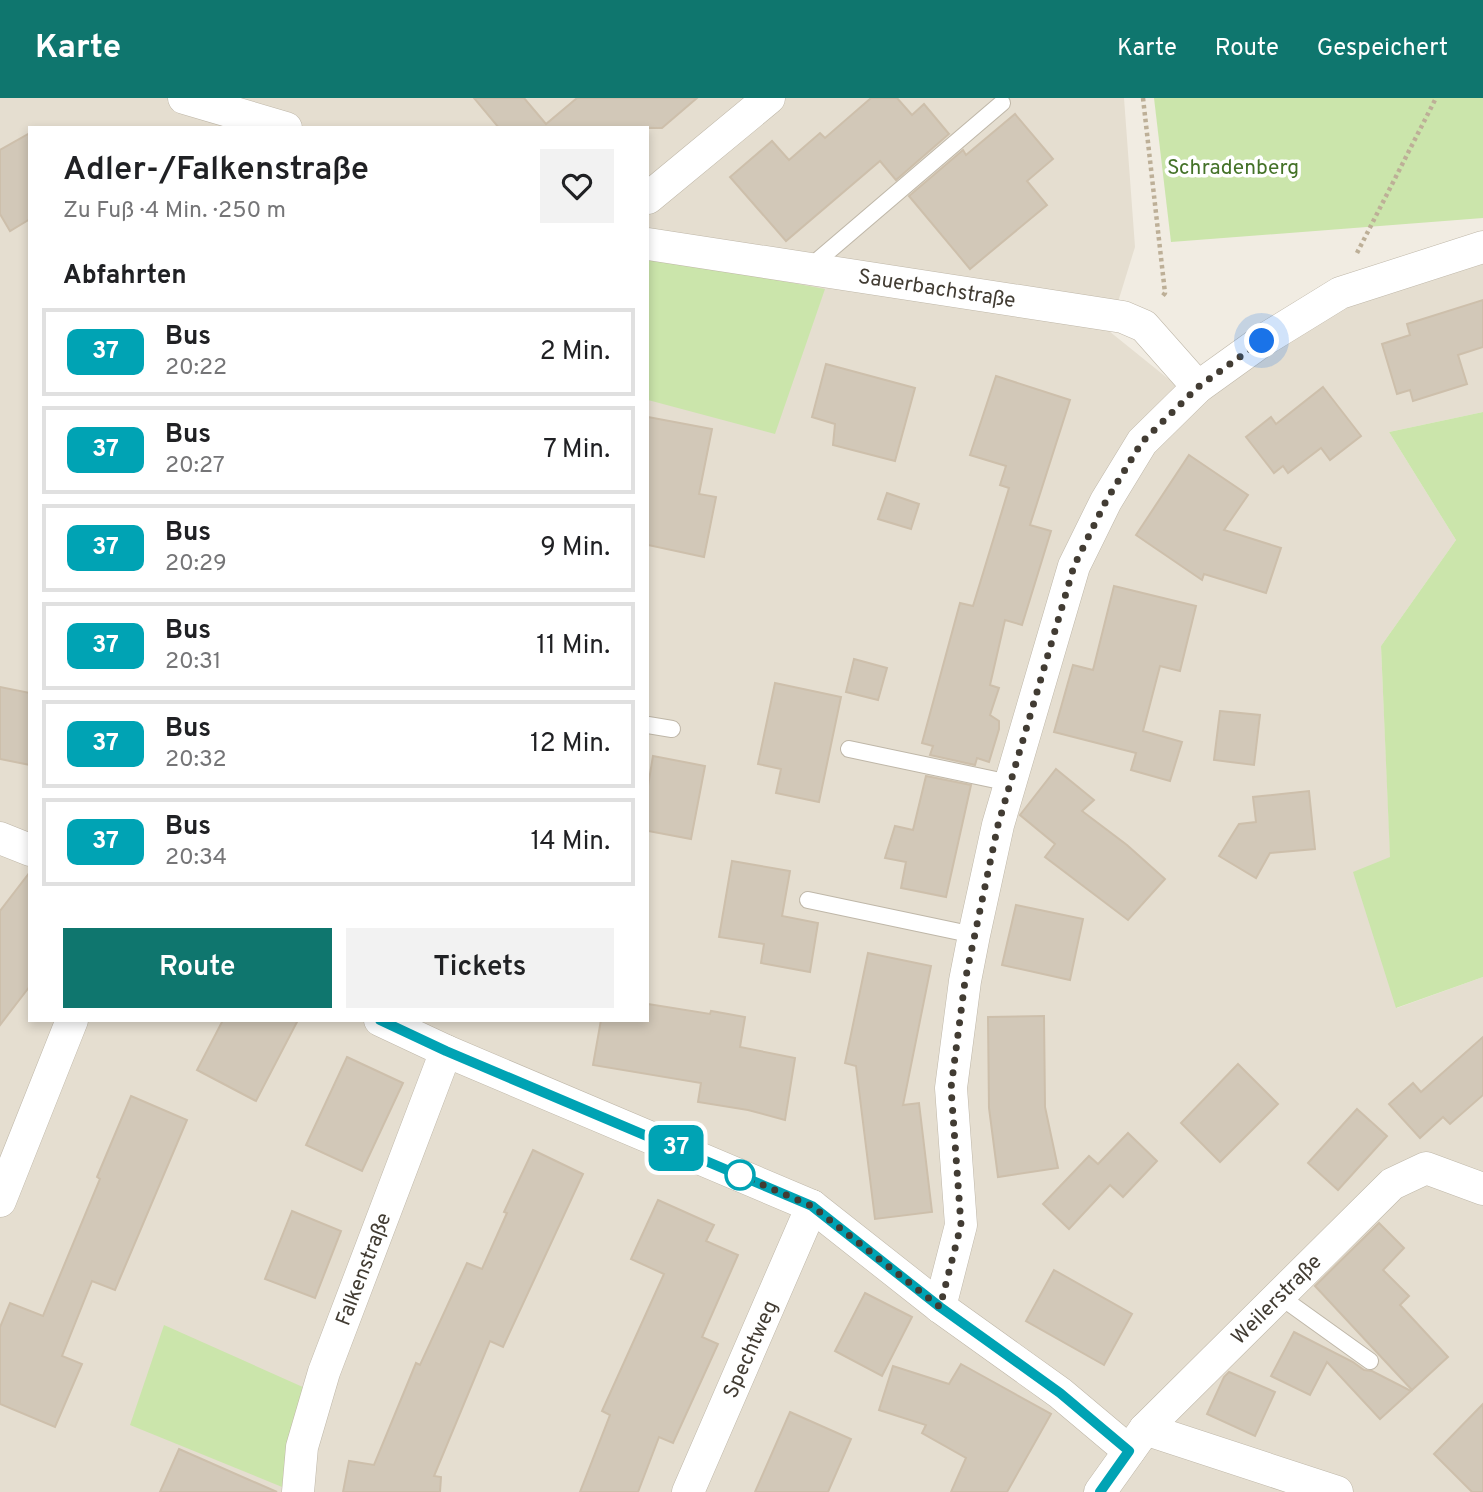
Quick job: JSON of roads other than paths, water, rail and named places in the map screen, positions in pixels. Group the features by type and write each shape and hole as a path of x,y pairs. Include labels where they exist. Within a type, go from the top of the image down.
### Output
{"street":[{"path":"184,98 279,126"},
{"path":"649,197 769,98"},
{"name":"Sauerbachstraße","path":"649,244 1123,317 1144,326 1198,387"},
{"path":"940,1307 961,1225 951,1088 974,935 998,825 1074,566 1106,501 1142,442 1198,387 1262,341 1340,293 1483,247"},
{"path":"0,838 28,849"},
{"path":"0,1201 71,1022"},
{"path":"389,1022 416,1028 446,1051 812,1206 940,1307 1060,1393 1137,1440 1337,1492"},
{"name":"Falkenstraße","path":"299,1492 302,1447 324,1372 446,1051"},
{"name":"Weilerstraße","path":"1100,1492 1137,1440 1278,1295 1392,1184 1426,1168 1483,1189"},
{"name":"Spechtweg","path":"688,1492 812,1206"}],"lane":[{"path":"808,269 1002,103"},
{"path":"649,725 673,729"},
{"path":"849,749 1010,783"},
{"path":"808,900 974,935"},
{"path":"1278,1295 1370,1361"}],"park label":[{"name":"Schradenberg","path":"1233,167"}]}
